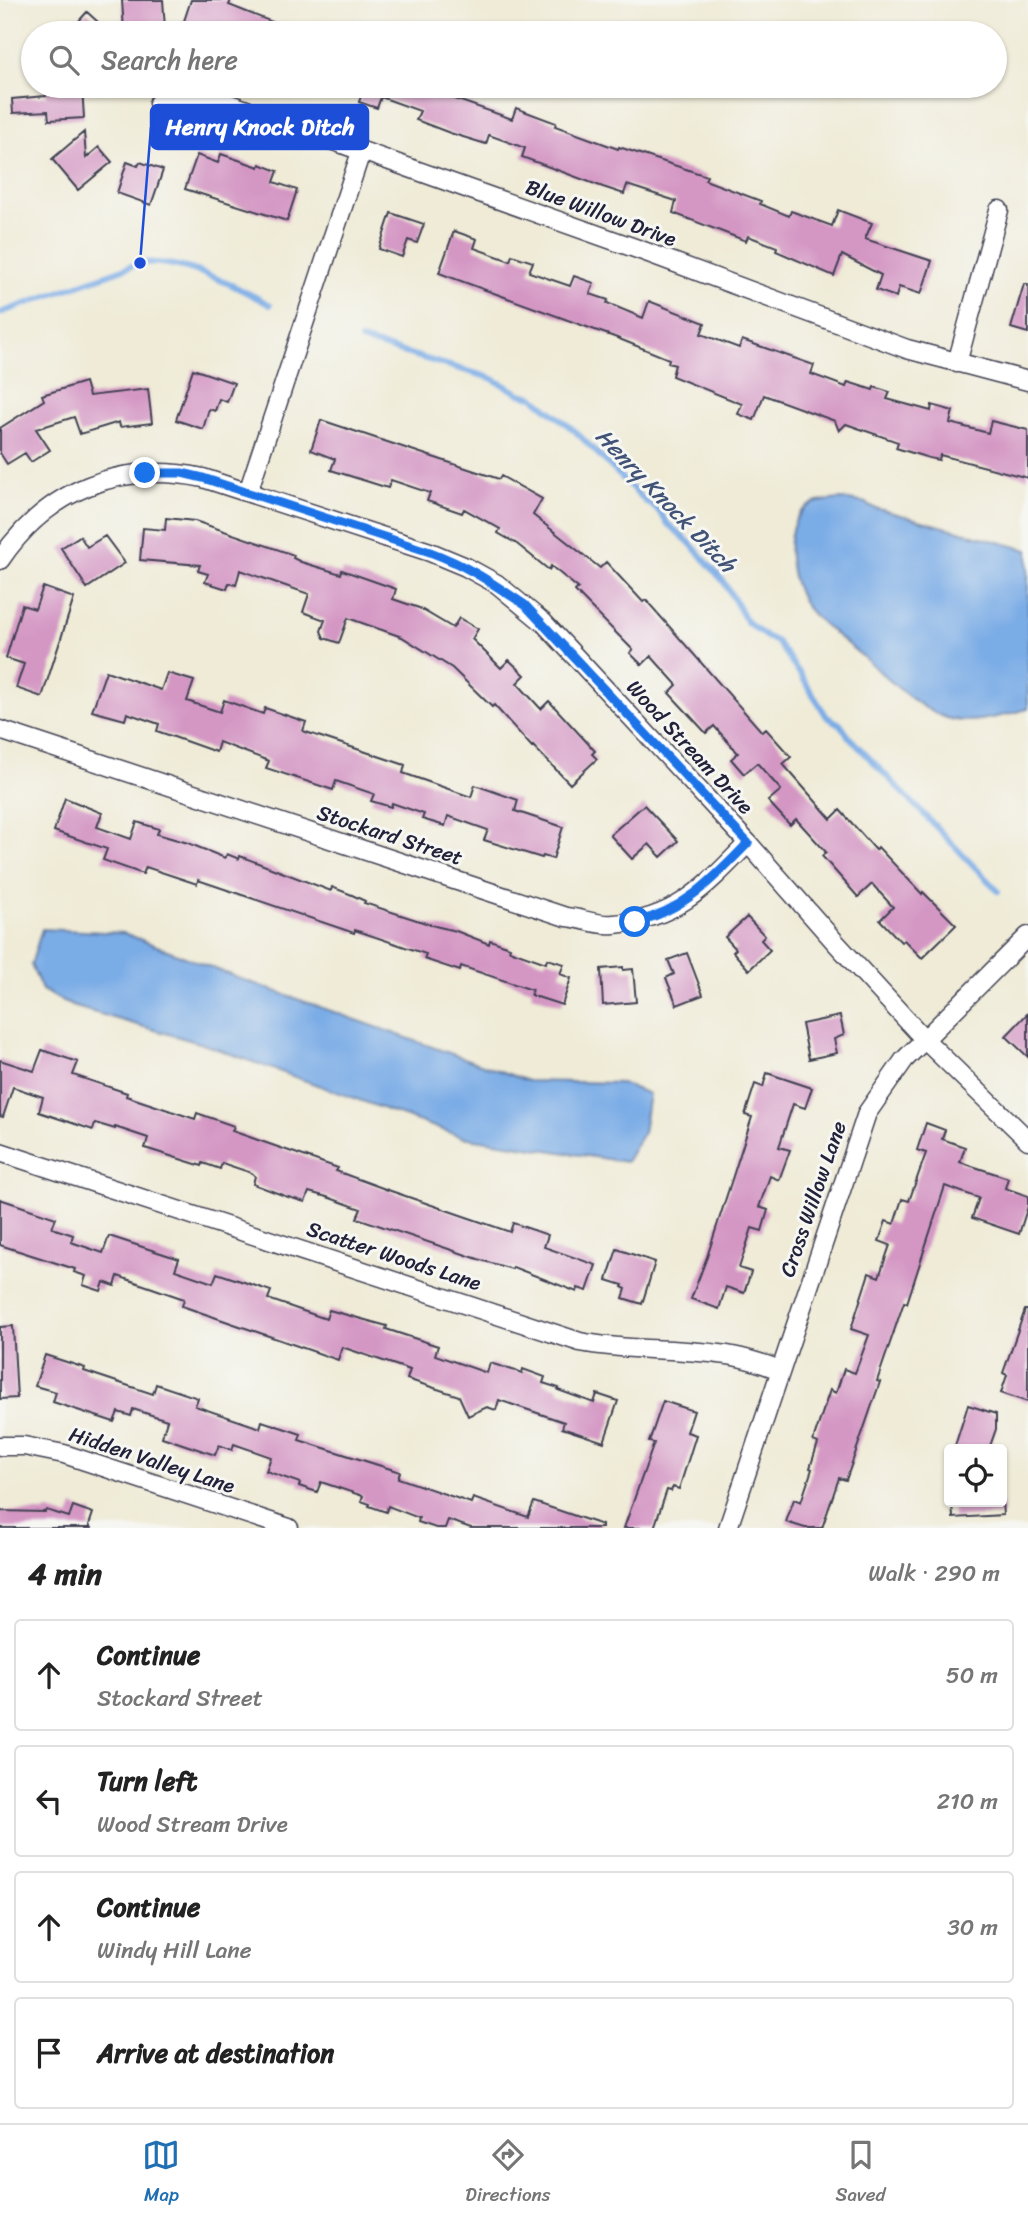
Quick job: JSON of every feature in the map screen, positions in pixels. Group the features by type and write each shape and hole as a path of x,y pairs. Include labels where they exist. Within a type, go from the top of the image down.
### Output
{"street":[{"name":"Blue Willow Drive","path":"158,103 191,98 224,102 646,252 835,323 957,363 1028,381"},
{"path":"248,492 361,152"},
{"path":"957,363 999,210"},
{"name":"Wood Stream Drive","path":"0,560 18,536 41,513 61,499 107,479 139,472 182,473 450,559 497,584 544,623 748,843 835,943 925,1040 1028,1140"},
{"name":"Stockard Street","path":"0,730 566,917 592,923 635,922 679,906 708,884 748,843"},
{"name":"Cross Willow Lane","path":"728,1528 858,1134 867,1114 894,1072 1028,936"},
{"name":"Scatter Woods Lane","path":"0,1152 580,1342 610,1348 731,1355 780,1370"},
{"name":"Hidden Valley Lane","path":"0,1446 24,1446 64,1454 289,1528"}],"water":[{"path":"841,499 867,503 868,506 1028,550 1028,709 986,719 964,721 944,717 922,706 901,690 810,611 796,586 790,537 795,522 803,511 818,502"},
{"path":"42,929 124,933 241,979 528,1081 621,1083 649,1094 643,1133 626,1162 462,1137 203,1044 72,1006 42,990 31,965"}],"building":[{"path":"122,0 163,0 164,21 123,21"},
{"path":"191,0 231,0 229,5 270,21 184,21"},
{"path":"87,12 97,21 79,21"},
{"path":"83,98 84,118 49,120 48,111 13,113 12,99"},
{"path":"360,98 381,98 377,108 359,102"},
{"path":"384,98 452,98 512,119 516,108 556,123 555,126 618,149 619,147 707,176 705,180 761,201 760,204 789,216 791,211 832,226 838,210 872,223 865,239 932,261 921,294 899,287 896,297 876,290 881,275 842,255 834,276 776,251 777,247 748,236 746,241 673,213 676,201 627,185 624,194 603,187 522,157 525,148 489,135 486,144 416,120 420,111"},
{"path":"84,132 86,158 99,147 112,162 78,190 52,159"},
{"path":"221,154 278,171 274,182 297,190 287,221 185,189 197,155 218,163"},
{"path":"127,162 138,166 140,162 163,170 151,205 117,193"},
{"path":"391,213 424,224 417,243 408,240 402,257 379,249"},
{"path":"454,231 477,239 474,248 510,261 512,255 533,262 529,272 570,286 574,276 594,283 590,294 643,318 649,301 705,323 701,334 739,348 742,340 814,365 811,374 846,387 848,382 873,390 874,387 890,392 887,399 931,411 932,405 953,411 950,423 988,433 991,421 1028,430 1028,478 940,455 939,460 929,458 896,448 898,442 846,424 839,431 835,421 764,395 754,420 738,414 742,404 672,376 675,365 668,363 669,359 439,273"},
{"path":"1024,284 1028,284 1028,333 1011,328"},
{"path":"193,369 234,383 227,402 219,399 215,411 209,409 203,429 176,420"},
{"path":"85,382 89,396 148,389 152,423 120,427 119,422 80,434 74,417 36,429 50,450 31,462 25,453 7,464 0,453 0,428 44,400 42,395"},
{"path":"321,420 499,479 501,476 542,499 533,515 600,568 606,562 643,602 646,600 762,732 766,729 791,757 783,764 831,819 840,810 876,850 878,847 922,894 923,892 956,925 922,958 904,940 901,942 880,920 893,907 872,884 858,897 822,856 826,852 796,819 790,825 768,801 781,790 757,763 744,774 731,759 738,753 714,726 706,733 669,693 677,685 651,656 642,665 630,653 633,650 575,591 578,588 551,566 549,570 517,544 498,533 500,529 464,509 462,513 427,501 430,493 391,480 388,488 331,470 335,459 311,450"},
{"path":"166,518 195,521 294,555 293,558 301,562 341,574 342,570 396,589 393,599 419,608 453,628 459,618 478,629 472,639 501,668 509,660 525,675 517,683 541,709 549,701 595,751 592,754 597,759 570,784 494,705 492,707 452,668 402,637 348,618 339,643 324,638 321,631 325,620 303,612 309,594 240,570 236,585 229,583 227,589 205,582 208,574 198,571 200,565 140,560 143,528 165,530"},
{"path":"80,536 87,547 105,536 125,563 87,588 61,548"},
{"path":"43,587 74,598 42,697 16,688 24,664 6,658 22,605 35,609"},
{"path":"106,671 161,690 167,673 194,681 187,701 220,712 224,700 263,714 265,708 306,722 303,731 405,765 403,773 471,797 475,785 518,800 515,811 563,827 553,859 484,840 488,830 448,816 445,826 422,819 424,814 392,803 391,807 371,801 374,794 336,781 333,790 266,768 269,761 219,742 216,752 157,731 159,724 127,713 125,720 92,711"},
{"path":"65,798 102,813 97,827 131,839 137,822 159,829 157,834 225,858 227,854 239,859 240,856 331,891 332,887 365,901 364,903 489,944 490,940 546,963 547,959 564,964 560,974 571,978 562,1005 531,995 532,990 461,966 460,971 424,959 426,954 355,930 354,933 198,880 197,884 146,867 143,874 103,860 107,849 54,831"},
{"path":"644,805 678,841 661,857 649,844 632,859 610,835"},
{"path":"747,917 765,936 761,940 770,950 749,970 733,952 736,949 725,937"},
{"path":"687,953 703,995 677,1005 666,978 674,974 668,960"},
{"path":"623,967 623,970 633,969 636,1002 603,1005 601,969"},
{"path":"1028,1013 1028,1057 1006,1036"},
{"path":"840,1016 844,1035 834,1039 837,1053 809,1059 802,1024"},
{"path":"42,1050 78,1062 73,1075 127,1093 126,1096 195,1119 197,1113 234,1126 232,1131 338,1168 336,1171 510,1232 513,1223 548,1235 544,1247 596,1265 587,1291 578,1288 577,1292 513,1267 512,1269 484,1261 357,1218 361,1209 327,1197 309,1192 305,1202 285,1196 253,1184 255,1176 252,1173 222,1163 220,1169 203,1163 202,1166 145,1148 148,1138 115,1127 95,1123 93,1130 39,1112 43,1097 13,1087 3,1117 0,1116 0,1060 34,1071"},
{"path":"767,1073 812,1088 805,1108 793,1104 779,1147 790,1150 779,1180 770,1176 759,1207 768,1210 762,1231 752,1228 739,1268 751,1272 744,1293 726,1287 719,1309 691,1299 752,1117 745,1115 755,1084 763,1087"},
{"path":"926,1123 945,1130 942,1139 965,1147 960,1162 1008,1178 1005,1188 1028,1196 1028,1206 1019,1234 972,1218 979,1198 945,1186 907,1303 904,1302 877,1381 880,1382 846,1480 839,1478 822,1528 805,1528 786,1522 794,1499 801,1502 812,1469 810,1468 818,1443 813,1441 830,1390 836,1393 844,1369 855,1373 869,1335 851,1329 869,1273 879,1277 890,1245 879,1241 886,1221 894,1224 902,1199 909,1201 926,1153 917,1150"},
{"path":"0,1199 56,1218 52,1228 73,1235 71,1242 103,1253 109,1236 179,1259 175,1270 213,1283 217,1273 271,1291 268,1299 326,1319 329,1310 387,1326 386,1329 438,1346 435,1355 487,1373 490,1363 522,1373 523,1369 545,1377 543,1383 594,1403 597,1394 618,1401 604,1442 562,1428 564,1422 499,1400 496,1410 487,1407 468,1416 459,1396 407,1379 410,1370 342,1347 338,1360 182,1306 184,1299 118,1276 115,1286 104,1282 101,1291 83,1285 86,1276 74,1272 75,1269 0,1245"},
{"path":"617,1249 655,1262 642,1304 623,1298 626,1289 623,1285 607,1280"},
{"path":"1025,1310 1028,1310 1028,1402 1001,1393 1007,1375 1003,1373"},
{"path":"13,1326 17,1398 0,1399 0,1327"},
{"path":"45,1355 153,1394 156,1384 198,1398 195,1406 260,1428 262,1421 301,1434 299,1440 400,1472 398,1478 471,1503 473,1498 528,1517 534,1502 602,1525 602,1528 471,1528 448,1520 445,1528 436,1528 388,1506 386,1512 369,1506 370,1504 361,1501 363,1496 321,1482 317,1492 266,1471 271,1457 234,1444 232,1450 219,1445 215,1455 162,1437 167,1420 133,1409 131,1416 118,1412 114,1422 53,1402 56,1392 35,1386"},
{"path":"663,1401 694,1411 687,1432 696,1435 679,1489 673,1487 671,1491 667,1490 654,1528 624,1528 654,1443 649,1442"},
{"path":"968,1405 996,1414 996,1429 991,1444 956,1444"},
{"path":"73,1506 93,1513 89,1525 91,1528 0,1528 0,1511 46,1510 69,1517"},
{"path":"952,1507 1002,1507 1003,1515 953,1518"}],"waterway":[{"name":"Henry Knock Ditch","path":"0,313 140,263 190,269 241,289 270,305"},
{"name":"Henry Knock Ditch","path":"361,340 491,378 520,394 533,397 575,431 689,542 724,582 747,622 777,642 827,717 840,724 849,737 998,891"}],"place":[{"name":"Henry Knock Ditch","path":"140,263"}],"route":[{"path":"145,473 182,473 203,478 430,552 467,566 525,605 748,843 708,884 687,901 666,912 635,922"}]}
